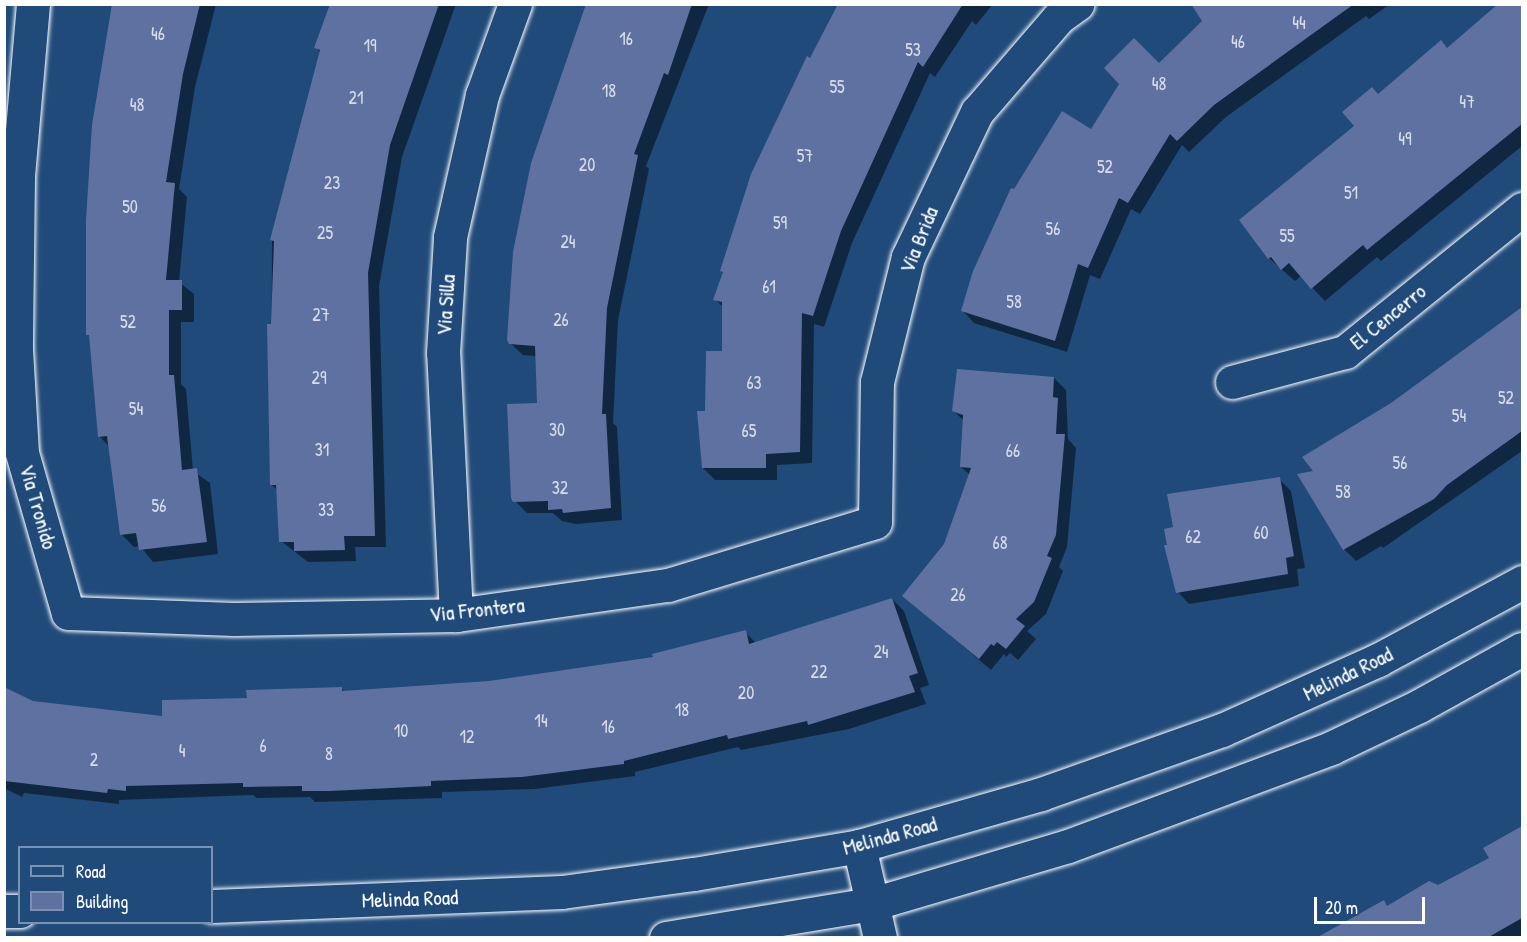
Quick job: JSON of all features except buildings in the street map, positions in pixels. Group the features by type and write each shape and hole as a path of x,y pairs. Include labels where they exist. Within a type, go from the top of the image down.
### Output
{"street":[{"name":"Via Tronido","path":"33,4 18,176 10,350 22,453 68,613"},
{"name":"Via Silla","path":"456,615 443,353 450,237 482,95 515,4"},
{"name":"Via Brida","path":"875,522 877,382 908,257 977,112 1058,18 1077,4"},
{"name":"El Cencerro","path":"1232,382 1345,352 1522,209"},
{"name":"Via Frontera","path":"68,613 234,619 456,615 668,585 875,522"},
{"name":"Melinda Road","path":"213,906 562,892 694,874 859,846 1041,794 1222,730 1378,660 1522,582"},
{"path":"666,938 872,904 1068,846 1211,796 1331,748 1419,706 1522,649"},
{"path":"859,846 880,938"}]}
